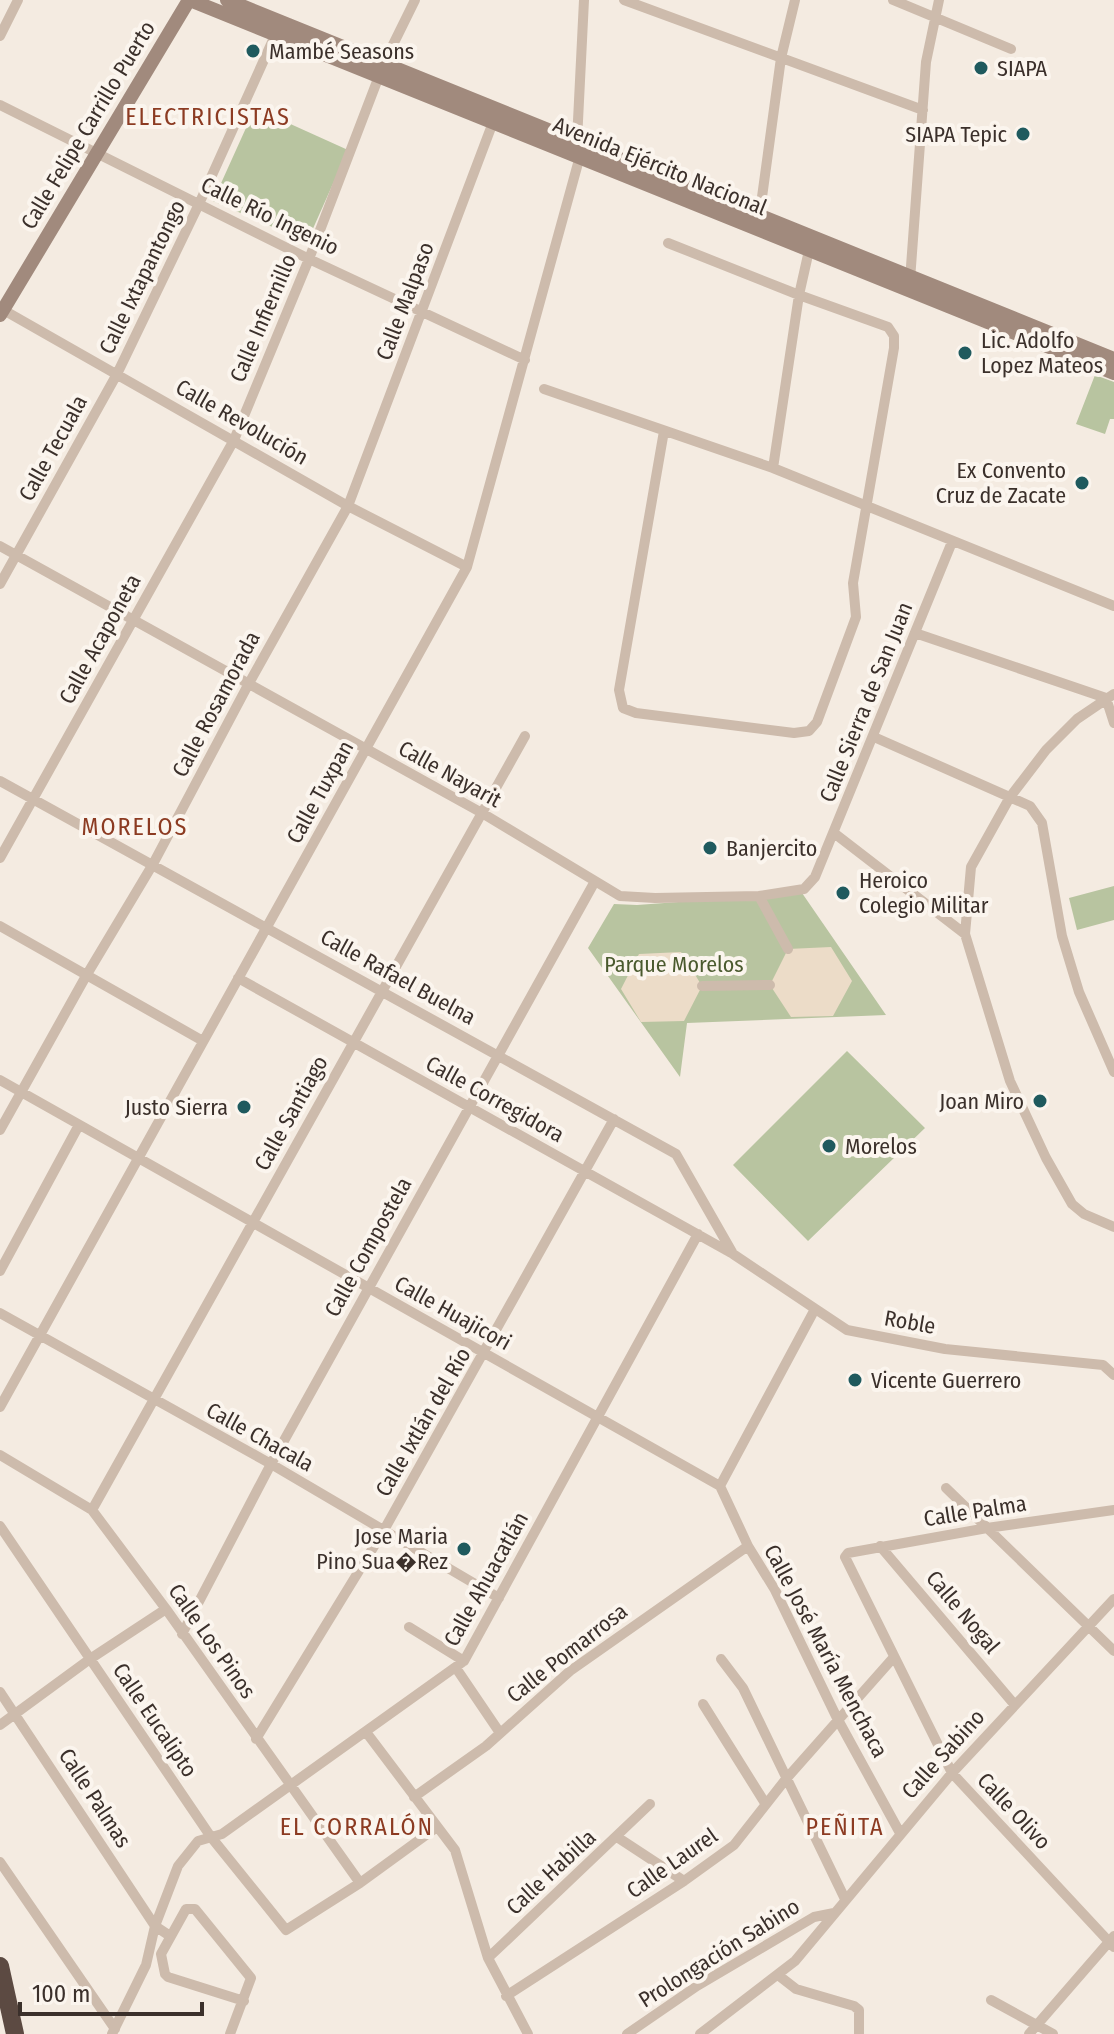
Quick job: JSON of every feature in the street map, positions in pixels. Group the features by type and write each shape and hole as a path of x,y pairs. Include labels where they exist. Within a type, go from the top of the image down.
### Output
{"highway":[{"path":"0,1966 15,2034"}],"main road":[{"name":"Avenida Ejército Nacional","path":"190,0 278,29 578,149 910,284 1114,373"},
{"name":"Calle Felipe Carrillo Puerto","path":"1,311 190,0"},
{"name":"Avenida Ejército Nacional","path":"227,0 278,29"},
{"name":"Avenida Ejército Nacional","path":"910,284 1114,359"}],"street":[{"path":"0,36 18,0"},
{"path":"381,70 415,0"},
{"name":"Calle Tuxpan","path":"0,1407 467,567 525,360 578,149 584,0"},
{"path":"624,0 923,110"},
{"path":"758,222 781,58 795,0"},
{"path":"893,0 1011,49"},
{"path":"910,284 926,62 939,0"},
{"name":"Calle Ixtapantongo","path":"117,374 199,204 278,29"},
{"name":"Calle Infiernillo","path":"234,440 309,259 381,70"},
{"name":"Calle Río Ingenio","path":"0,105 309,259 525,360"},
{"name":"Calle Malpaso","path":"348,506 495,117"},
{"path":"664,431 619,690 620,702 628,711 801,734 814,727 856,617 853,583 894,336 888,327 668,243"},
{"path":"773,468 799,295 810,243"},
{"name":"Calle Revolución","path":"1,311 348,506 467,567"},
{"name":"Calle Tecuala","path":"0,584 117,374"},
{"path":"544,389 773,468 1114,606"},
{"name":"Calle Acaponeta","path":"0,858 234,440"},
{"name":"Calle Rosamorada","path":"0,1130 153,864 348,506"},
{"name":"Calle Sierra de San Juan","path":"815,877 952,542"},
{"name":"Calle Nayarit","path":"0,546 482,813 620,896 759,896 804,889 815,877"},
{"path":"915,633 1110,696"},
{"path":"1110,696 1114,723"},
{"path":"1110,696 1077,719 1046,750 1010,797 971,867 965,934 1010,1081 1046,1158 1072,1204 1084,1214 1114,1227"},
{"name":"Calle Santiago","path":"92,1510 525,736"},
{"path":"874,737 1030,806 1042,823 1062,936 1079,992 1114,1072"},
{"name":"Calle Rafael Buelna","path":"0,781 676,1154 733,1254"},
{"path":"834,833 965,934"},
{"name":"Calle Compostela","path":"182,1634 271,1464 594,883"},
{"path":"759,896 788,949"},
{"path":"0,926 203,1041"},
{"name":"Calle Corregidora","path":"238,978 733,1254"},
{"path":"702,986 770,985"},
{"name":"Calle Huajicori","path":"0,1080 720,1486"},
{"name":"Calle Ixtlán del Río","path":"256,1739 384,1530 614,1119"},
{"path":"0,1271 79,1125"},
{"name":"Calle Ahuacatlán","path":"114,2032 146,1965 155,1926 178,1866 198,1841 222,1834 460,1664 698,1234"},
{"name":"Roble","path":"733,1254 847,1330 945,1349 1103,1365 1114,1375"},
{"path":"720,1486 815,1309"},
{"name":"Calle Chacala","path":"0,1313 271,1464 499,1598"},
{"name":"Calle Los Pinos","path":"0,1455 92,1510 360,1883"},
{"name":"Calle José María Menchaca","path":"720,1486 837,1718 900,1833"},
{"path":"946,1488 1114,1651"},
{"name":"Calle Palma","path":"845,1557 848,1553 880,1546 1114,1510"},
{"name":"Calle Eucalipto","path":"0,1526 211,1837 286,1930 360,1883"},
{"name":"Calle Pomarrosa","path":"414,1797 486,1746 570,1671 748,1546"},
{"name":"Calle Nogal","path":"880,1546 1014,1704"},
{"name":"Calle Olivo","path":"845,1557 952,1773 1112,1941"},
{"name":"Calle Sabino","path":"700,2034 795,1961 952,1773 1114,1599"},
{"path":"0,1725 90,1659 166,1609"},
{"path":"409,1627 460,1664 500,1733"},
{"name":"Calle Laurel","path":"506,1996 684,1881 734,1845 837,1718 894,1657"},
{"path":"721,1659 743,1688 845,1899"},
{"name":"Calle Palmas","path":"0,1692 155,1926"},
{"path":"703,1704 765,1803"},
{"path":"366,1732 455,1850 488,1958 528,2034"},
{"path":"617,1837 650,1804"},
{"path":"360,1883 437,1827"},
{"name":"Calle Habilla","path":"488,1958 617,1837 684,1881"},
{"path":"0,1862 114,2032"},
{"path":"230,2034 244,2001 251,1978 195,1909 186,1909 160,1958 168,1977 244,2001"},
{"name":"Prolongación Sabino","path":"627,2034 697,1986 814,1917 834,1913"},
{"path":"155,1926 170,1936"},
{"path":"1032,2029 1112,1941"},
{"path":"778,1975 796,1989 854,2006 859,2010 859,2034"},
{"path":"991,2000 1032,2029 1053,2034"}],"green space":[{"path":"255,108 348,150 307,242 213,201"},
{"path":"1095,375 1114,382 1114,419 1110,419 1105,434 1076,424"},
{"path":"1114,886 1114,920 1077,930 1069,898"},
{"name":"Parque Morelos","path":"802,893 886,1015 687,1023 680,1077 588,948 614,904"},
{"name":"Morelos","path":"847,1051 925,1128 808,1241 733,1165"}],"shaded area":[{"path":"831,947 852,981 833,1016 791,1017 770,985 788,949"},
{"path":"681,952 702,986 684,1021 641,1022 621,989 639,954"}],"place":[{"name":"Mambé Seasons","path":"253,51"},
{"name":"SIAPA","path":"981,68"},
{"name":"SIAPA Tepic","path":"1023,134"},
{"name":"Lic. Adolfo Lopez Mateos","path":"965,353"},
{"name":"Ex Convento Cruz de Zacate","path":"1082,483"},
{"name":"Banjercito","path":"710,848"},
{"name":"Heroico Colegio Militar","path":"843,893"},
{"name":"Joan Miro","path":"1040,1101"},
{"name":"Justo Sierra","path":"244,1107"},
{"name":"Morelos","path":"829,1146"},
{"name":"Vicente Guerrero","path":"855,1380"},
{"name":"Jose Maria Pino Sua�Rez","path":"464,1549"}],"district":[{"name":"ELECTRICISTAS","path":"208,117"},
{"name":"MORELOS","path":"135,827"},
{"name":"EL CORRALÓN","path":"357,1827"},
{"name":"PEÑITA","path":"845,1827"}]}
